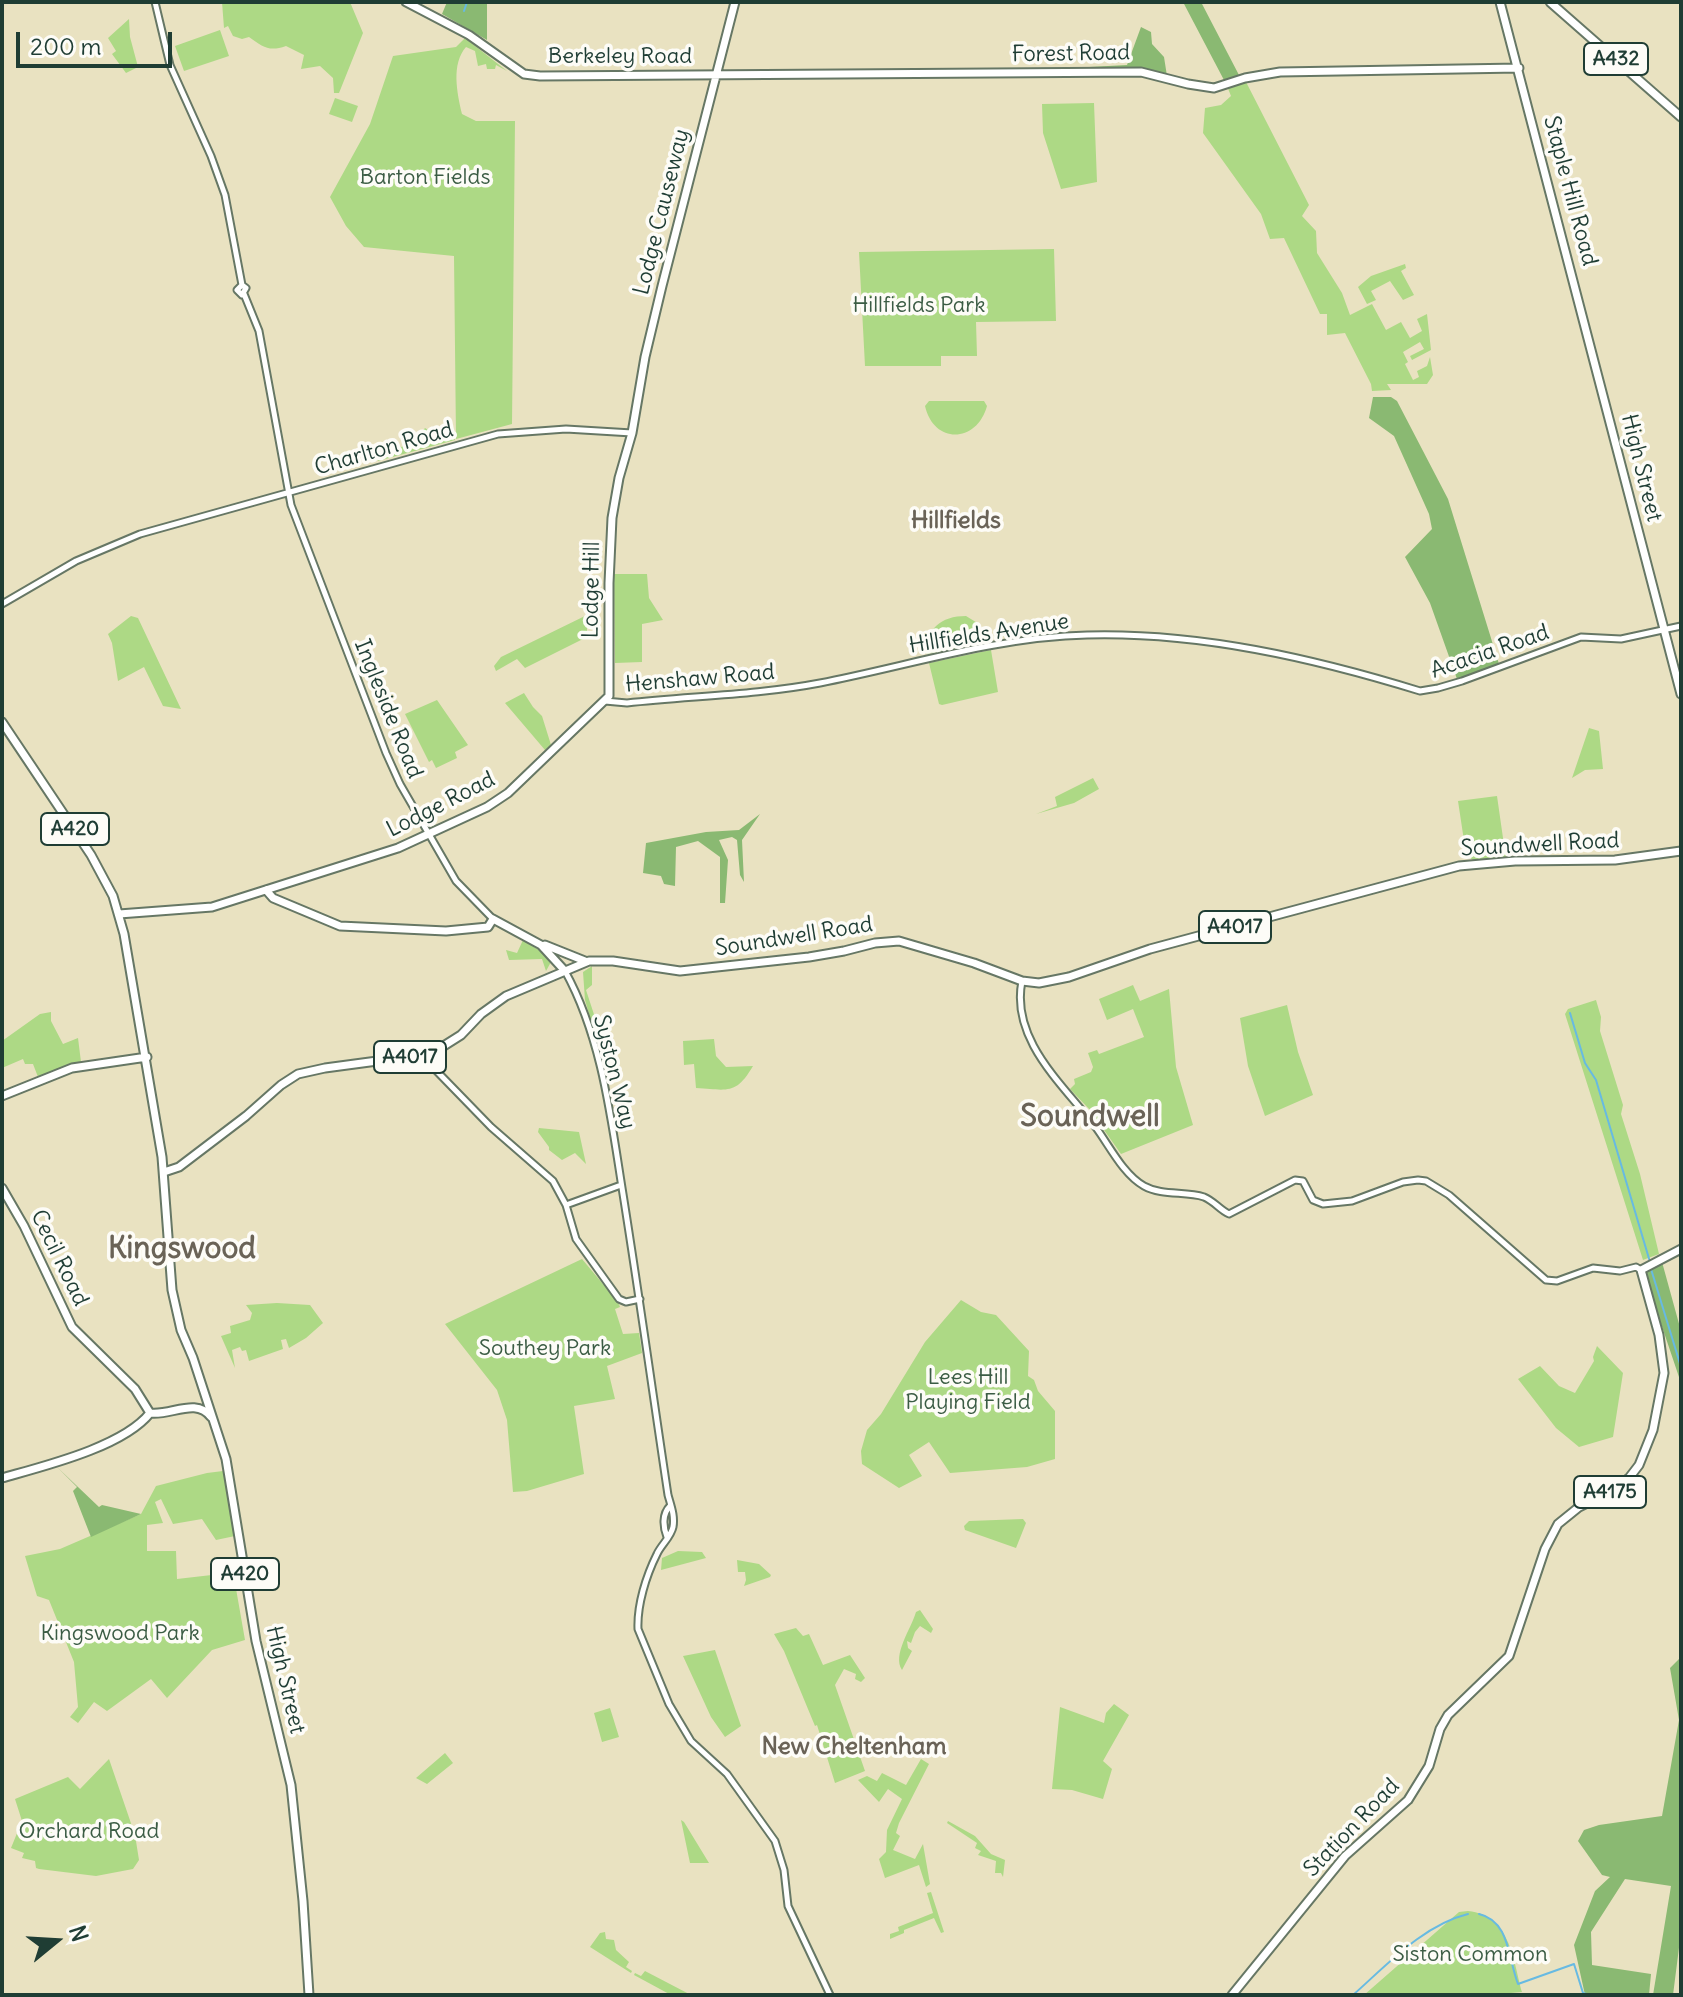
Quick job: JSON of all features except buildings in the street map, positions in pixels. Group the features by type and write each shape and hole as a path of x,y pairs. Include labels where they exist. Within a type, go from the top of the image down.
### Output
{"main road":[{"name":"Berkeley Road","path":"406,2 469,35 524,74 598,77 716,74"},
{"name":"Lodge Causeway","path":"619,478 632,433 649,338 735,2"},
{"name":"Staple Hill Road","path":"1500,2 1603,390"},
{"name":"A432","path":"1550,2 1681,117"},
{"name":"Forest Road","path":"716,74 1141,72 1188,84 1219,87 1228,82 1280,72 1519,68"},
{"name":"High Street","path":"1603,390 1681,694"},
{"name":"Lodge Hill","path":"605,701 610,689 612,518 619,478"},
{"name":"Lodge Road","path":"266,890 384,854 487,807 508,793 605,701"},
{"name":"A420","path":"2,722 78,834 111,892 119,914 147,1057 164,1172 172,1290 181,1330 206,1398"},
{"name":"Soundwell Road","path":"564,970 589,961 605,961 680,971 800,958 899,941 945,953 1022,981 1054,981 1150,949 1464,865 1615,860 1681,851"},
{"path":"119,914 212,907 266,890 273,898 340,926 446,931 488,927 493,919 535,941 589,961"},
{"path":"535,941 564,970"},
{"name":"A4017","path":"164,1172 177,1169 298,1074 422,1055 461,1035 481,1014 506,996 564,970"},
{"path":"2,1096 65,1070 147,1057"},
{"name":"Cecil Road","path":"2,1188 24,1226 71,1325 135,1389 150,1413"},
{"path":"1643,1268 1681,1249"},
{"name":"Station Road","path":"1232,1995 1345,1856 1408,1800 1429,1766 1440,1729 1448,1715 1509,1656 1545,1549 1558,1524 1579,1507 1629,1478 1639,1465 1653,1430 1664,1373 1659,1335 1643,1268"},
{"name":"High Street","path":"206,1398 227,1465 256,1641 291,1785 309,1995"},
{"path":"2,1478 124,1436 150,1413 163,1415 200,1407 206,1398"},
{"name":"A420","path":"200,1407 213,1420"}],"street":[{"name":"Ingleside Road","path":"155,2 170,65 225,195 242,285 246,288 244,294 259,331 288,492 400,784 456,881 493,919"},
{"name":"Charlton Road","path":"2,604 76,561 148,531 498,434 566,429 632,433"},
{"name":"Acacia Road","path":"1280,656 1363,673 1420,691 1581,637 1614,640 1681,626"},
{"name":"Hillfields Avenue","path":"799,686 993,645 1087,635 1206,641 1280,656"},
{"name":"Henshaw Road","path":"605,701 627,703 799,686"},
{"name":"Syston Way","path":"564,970 595,1045 622,1185 671,1505 673,1526 654,1560 645,1585 638,1629 670,1707 691,1741 727,1774 775,1841 784,1870 788,1906 830,1995"},
{"path":"1022,981 1020,1005 1047,1070 1132,1175 1151,1189 1207,1198 1229,1214 1297,1179 1303,1181 1313,1200 1323,1204 1352,1201 1418,1180 1441,1188 1546,1280 1557,1281 1593,1268 1620,1271 1643,1268"},
{"path":"422,1055 502,1137 545,1172 560,1191 576,1239 622,1302 640,1299"},
{"path":"566,1205 622,1185"}],"green space":[{"path":"222,2 350,2 363,33 339,93 334,93 333,78 320,66 301,69 304,55 286,46 271,48 249,37 242,39 233,36 228,26 224,28"},
{"path":"447,2 487,2 487,40 442,14"},
{"path":"1183,2 1201,2 1240,77 1225,82"},
{"path":"129,19 138,67 126,73 112,54 116,51 108,38"},
{"path":"1141,27 1151,32 1152,44 1164,57 1167,76 1148,70 1089,67 1127,65"},
{"path":"220,30 229,56 184,71 175,46"},
{"name":"Barton Fields","path":"465,38 507,71 496,65 495,69 487,69 486,64 478,66 475,51 466,47 457,70 462,114 476,121 515,121 512,424 456,439 454,256 364,247 346,226 330,197 370,124 393,56 456,47"},
{"path":"1245,80 1309,205 1302,216 1316,231 1317,253 1342,293 1350,315 1372,304 1386,330 1401,322 1410,338 1422,331 1417,319 1427,314 1431,350 1412,360 1410,356 1424,349 1420,342 1403,352 1413,380 1419,377 1417,371 1427,366 1430,357 1433,375 1427,384 1387,384 1391,390 1372,391 1345,333 1327,335 1327,314 1320,314 1284,238 1270,239 1261,214 1203,133 1205,108 1221,105 1231,96 1227,86"},
{"path":"335,98 358,106 352,122 329,114"},
{"path":"1094,103 1097,182 1061,189 1043,133 1042,104"},
{"name":"Hillfields Park","path":"1054,249 1056,321 976,322 977,356 941,356 941,366 865,366 859,252"},
{"path":"1405,264 1406,268 1401,271 1414,295 1403,300 1390,281 1371,291 1376,300 1367,304 1358,287 1371,276"},
{"path":"1373,397 1391,397 1397,401 1448,499 1499,664 1457,679 1430,603 1405,557 1432,529 1429,514 1394,436 1369,418"},
{"path":"929,401 984,401 987,406 974,427 956,434 937,428 925,406"},
{"path":"425,428 436,435 455,435 455,440 378,461 377,454 428,439 421,433"},
{"path":"614,574 647,574 649,598 663,620 642,624 642,662 615,663"},
{"path":"587,615 587,637 525,668 517,659 496,671 494,666 501,657"},
{"path":"131,616 138,618 181,709 163,706 144,667 118,681 108,634"},
{"path":"966,616 979,624 989,642 927,654 929,638 936,626 949,618"},
{"path":"991,650 998,692 939,704 929,663"},
{"path":"524,693 542,716 551,745 545,750 505,703"},
{"path":"437,700 468,745 455,752 457,758 436,768 432,760 429,762 405,714"},
{"path":"1589,728 1599,731 1603,769 1585,770 1572,778"},
{"path":"1093,778 1099,789 1074,803 1036,814 1057,806 1055,797"},
{"path":"1497,796 1506,859 1474,861 1466,854 1458,801"},
{"path":"760,814 742,840 744,882 740,875 737,840 732,837 719,840 728,860 725,903 720,903 720,857 698,841 676,847 675,886 664,884 661,876 643,873 646,843 706,832 739,830"},
{"path":"523,940 551,962 546,971 542,959 509,960 506,950 517,953"},
{"path":"592,966 592,985 586,990 604,1045 610,1077 606,1073 585,1000 583,972"},
{"path":"1133,985 1140,1001 1169,989 1176,1067 1193,1125 1121,1154 1090,1110 1070,1089 1075,1084 1074,1079 1091,1072 1093,1067 1088,1053 1097,1050 1099,1054 1144,1037 1133,1009 1107,1020 1099,999"},
{"path":"1596,1000 1601,1017 1600,1031 1623,1105 1621,1114 1640,1174 1659,1254 1643,1260 1565,1014 1568,1009"},
{"path":"1287,1005 1298,1052 1313,1095 1265,1116 1248,1066 1240,1018"},
{"path":"51,1012 51,1021 63,1044 78,1038 81,1062 38,1077 33,1064 25,1064 23,1059 2,1068 2,1041 40,1014"},
{"path":"714,1039 716,1056 726,1067 753,1066 741,1082 730,1089 696,1088 694,1064 684,1065 683,1041"},
{"path":"539,1128 579,1132 586,1164 575,1153 562,1160 549,1150 538,1132"},
{"name":"Southey Park","path":"582,1259 618,1302 620,1307 615,1309 623,1334 639,1333 642,1353 607,1366 615,1399 574,1406 584,1474 527,1491 513,1492 507,1420 497,1390 445,1324"},
{"path":"1662,1262 1681,1331 1681,1383 1644,1273"},
{"name":"Lees Hill Playing Field","path":"961,1300 981,1312 996,1315 1029,1351 1028,1376 1055,1411 1055,1459 1027,1467 950,1473 929,1442 909,1455 922,1476 899,1488 862,1464 861,1451 867,1430 881,1414 925,1342"},
{"path":"246,1305 310,1305 323,1323 289,1348 286,1339 281,1340 283,1349 249,1361 246,1350 242,1351 240,1347 232,1350 235,1368 221,1336 231,1333 230,1326 250,1320 252,1313"},
{"path":"1597,1346 1623,1373 1613,1437 1579,1447 1556,1428 1518,1379 1540,1366 1559,1386 1575,1393 1594,1361"},
{"path":"57,1467 99,1507 102,1505 141,1514 91,1537 73,1491 77,1487"},
{"name":"Kingswood Park","path":"223,1471 235,1536 216,1540 202,1519 173,1524 161,1499 155,1502 163,1523 147,1525 147,1551 176,1551 177,1579 229,1573 231,1583 235,1583 245,1640 212,1650 167,1698 151,1679 107,1711 94,1702 78,1723 70,1717 78,1707 74,1662 49,1600 37,1596 25,1556 60,1549 141,1514 156,1486"},
{"path":"1023,1519 1026,1523 1016,1548 965,1530 964,1526 969,1521"},
{"path":"678,1551 702,1552 706,1558 661,1570 662,1558"},
{"path":"737,1560 759,1564 771,1575 744,1586 745,1572 738,1572"},
{"path":"920,1610 933,1629 931,1633 920,1626 911,1643 907,1641 912,1651 902,1670 901,1650 916,1612"},
{"path":"1681,1621 1681,1932 1673,1995 1653,1995 1671,1886 1625,1879 1591,1932 1592,1965 1651,1974 1649,1995 1585,1995 1574,1945 1595,1891 1610,1877 1602,1875 1578,1841 1584,1830 1599,1825 1662,1816 1679,1720 1670,1668 1679,1659"},
{"path":"796,1628 803,1636 809,1634 823,1665 850,1655 865,1678 861,1682 855,1679 856,1674 844,1669 835,1685 865,1771 835,1783 817,1725 774,1634"},
{"path":"715,1650 741,1726 725,1737 711,1717 683,1656"},
{"path":"1114,1704 1129,1715 1103,1761 1112,1769 1103,1799 1072,1790 1052,1789 1060,1707 1104,1723 1106,1713"},
{"path":"610,1708 619,1737 602,1742 594,1713"},
{"path":"445,1753 453,1763 427,1784 416,1778"},
{"name":"Orchard Road","path":"109,1759 135,1835 139,1860 133,1869 96,1876 39,1869 35,1861 22,1858 24,1853 11,1848 22,1821 15,1799 68,1777 80,1789"},
{"path":"921,1759 929,1764 899,1823 896,1833 900,1836 893,1850 915,1859 923,1844 930,1884 926,1887 919,1865 885,1878 879,1859 886,1852 887,1830 902,1799 888,1789 879,1802 858,1780 867,1776 877,1781 882,1773 906,1785"},
{"path":"681,1820 684,1822 709,1863 690,1863"},
{"path":"948,1821 975,1836 991,1854 1005,1860 1003,1877 1001,1873 995,1873 996,1861 978,1855 981,1851 975,1848 977,1843"},
{"path":"931,1892 944,1932 941,1933 934,1918 890,1939 890,1934 899,1931 898,1927 933,1913 927,1893"},
{"name":"Siston Common","path":"1459,1912 1482,1914 1501,1930 1512,1953 1522,1992 1364,1995"},
{"path":"605,1932 606,1939 614,1940 616,1950 629,1962 626,1967 631,1973 590,1947 600,1933"},
{"path":"645,1971 691,1995 671,1995 634,1975 641,1976"}],"waterway":[{"path":"464,11 467,2"},
{"path":"1570,1013 1585,1063 1596,1080 1650,1262"},
{"path":"1651,1269 1681,1367"},
{"path":"1353,1995 1421,1937 1452,1919 1468,1914"},
{"path":"1479,1914 1497,1924 1506,1942 1518,1984 1574,1964 1583,1993 1590,1995"}],"district":[{"name":"Hillfields","path":"956,521"},
{"name":"Soundwell","path":"1090,1117"},
{"name":"Kingswood","path":"182,1249"},
{"name":"New Cheltenham","path":"854,1747"}]}
